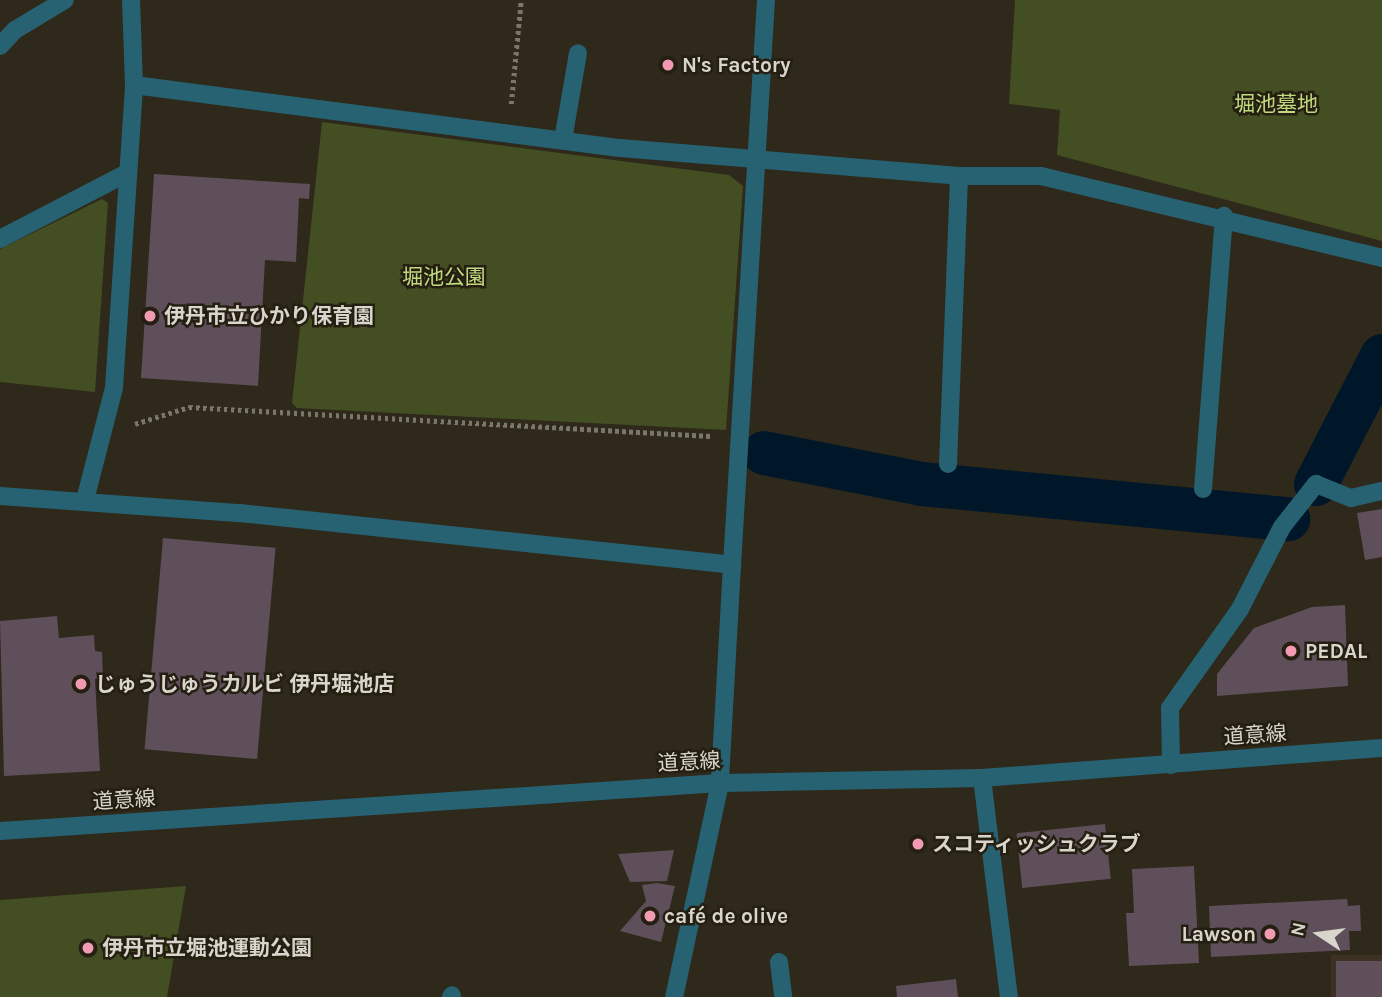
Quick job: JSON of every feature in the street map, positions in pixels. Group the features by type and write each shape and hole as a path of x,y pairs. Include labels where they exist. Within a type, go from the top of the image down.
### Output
{"street":[{"path":"0,46 8,26 65,0"},
{"path":"85,500 114,388 125,174 134,85 131,0"},
{"path":"674,997 720,783 766,0"},
{"path":"563,140 578,52"},
{"path":"134,85 563,140 758,160 959,176 1041,176 1224,216 1382,258"},
{"path":"0,239 125,174"},
{"path":"948,464 959,176"},
{"path":"1203,489 1224,216"},
{"path":"1171,765 1170,708 1240,609 1282,527 1316,484 1351,498 1382,491"},
{"path":"0,496 85,500 732,565"},
{"name":"道意線","path":"0,831 720,783 982,778 1382,748"},
{"path":"982,778 1009,997"},
{"path":"779,962 783,997"}],"path":[{"path":"508,132 521,0"},
{"path":"102,440 150,417 189,407 740,438"}],"shaded area":[{"path":"1331,955 1382,955 1382,997 1331,997"}],"green space":[{"name":"堀池墓地","path":"1015,0 1382,0 1382,241 1057,155 1060,110 1009,104"},
{"name":"堀池公園","path":"322,122 729,175 743,186 726,430 297,408 292,403"},
{"path":"102,199 108,203 95,392 0,382 0,249"},
{"name":"伊丹市立堀池運動公園","path":"186,886 167,997 0,997 0,900"}],"building":[{"path":"154,174 310,184 309,199 299,198 296,262 265,260 258,386 141,378"},
{"path":"1382,509 1382,557 1365,560 1357,513"},
{"path":"163,538 276,548 257,759 145,749"},
{"name":"PEDAL","path":"1345,605 1348,686 1217,696 1217,674 1254,628 1312,607"},
{"path":"57,616 59,638 94,635 95,651 102,652 103,678 95,679 100,771 4,776 0,621"},
{"path":"1105,824 1111,879 1022,888 1016,833"},
{"path":"674,850 667,881 630,882 618,854"},
{"path":"1194,866 1199,963 1129,966 1126,913 1134,913 1132,869"},
{"name":"café de olive","path":"657,883 675,886 661,942 620,931 646,901 642,885"},
{"path":"1347,899 1348,906 1360,905 1361,931 1349,931 1350,950 1211,957 1209,906"},
{"path":"1336,961 1382,961 1382,997 1336,997"},
{"path":"956,979 958,997 897,997 896,986"}],"waterway":[{"path":"1316,484 1382,356"},
{"path":"764,453 922,484 1288,519"}],"place":[{"name":"N's Factory","path":"668,65"},
{"name":"伊丹市立ひかり保育園","path":"150,316"},
{"name":"PEDAL","path":"1291,651"},
{"name":"じゅうじゅうカルビ 伊丹堀池店","path":"81,684"},
{"name":"スコティッシュクラブ","path":"918,844"},
{"name":"café de olive","path":"650,916"},
{"name":"Lawson","path":"1270,934"},
{"name":"伊丹市立堀池運動公園","path":"88,948"}]}
